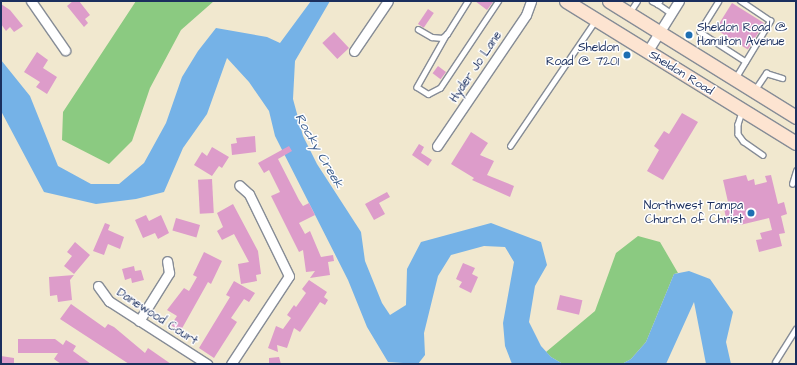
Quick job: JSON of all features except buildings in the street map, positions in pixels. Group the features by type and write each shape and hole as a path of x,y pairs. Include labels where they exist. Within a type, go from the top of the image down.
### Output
{"main road":[{"name":"Sheldon Road","path":"566,1 796,143"},
{"name":"Sheldon Road","path":"609,1 734,80 796,117"},
{"path":"743,111 754,92"}],"street":[{"path":"32,1 65,50"},
{"path":"354,51 388,1"},
{"name":"Hyder Jo Lane","path":"437,146 526,15 531,1"},
{"path":"647,52 679,1"},
{"path":"231,364 289,276 249,194 239,185"},
{"path":"139,321 169,273 167,261"},
{"name":"Danewood Court","path":"98,286 109,301 207,364"}],"lane":[{"path":"468,1 447,34 417,87 428,94 440,88 498,1"},
{"path":"629,14 637,1"},
{"path":"652,1 659,3 671,13"},
{"path":"719,1 700,32 745,61"},
{"path":"734,80 770,21 740,1"},
{"path":"510,146 596,19"},
{"path":"418,29 432,37 442,38 447,34"},
{"path":"754,92 766,73 782,78"},
{"path":"743,111 738,124 738,134 743,141 763,155"},
{"path":"792,184 796,171"},
{"path":"775,362 796,329"}],"green space":[{"path":"136,1 214,1 181,30 150,88 132,141 109,164 62,140 63,112"},
{"path":"638,236 660,242 678,273 674,274 646,342 631,359 622,364 563,364 551,357 546,352 595,311 616,253"}],"water":[{"path":"311,1 330,1 295,61 293,99 303,136 317,164 361,232 365,261 382,303 390,315 406,305 407,269 421,242 491,223 541,242 547,265 535,286 529,322 541,346 551,357 563,364 512,364 505,346 503,323 514,262 505,247 484,246 451,255 438,276 424,333 425,355 418,364 388,362 367,327 348,280 275,136 269,111 249,82 227,58 207,114 183,148 164,192 136,199 96,204 44,192 1,111 1,60 30,96 58,166 91,184 119,184 144,163 166,123 182,77 198,51 216,28 267,37 280,43"},
{"path":"689,271 710,279 733,312 726,342 731,364 706,364 694,302 666,364 622,364 631,359 646,342 674,274"}],"place":[{"name":"Sheldon Road @ Hamilton Avenue","path":"689,35"},
{"name":"Sheldon Road @ 7201","path":"627,55"},
{"name":"Northwest Tampa Church of Christ","path":"751,213"}],"water label":[{"name":"Rocky Creek","path":"319,151"}]}
